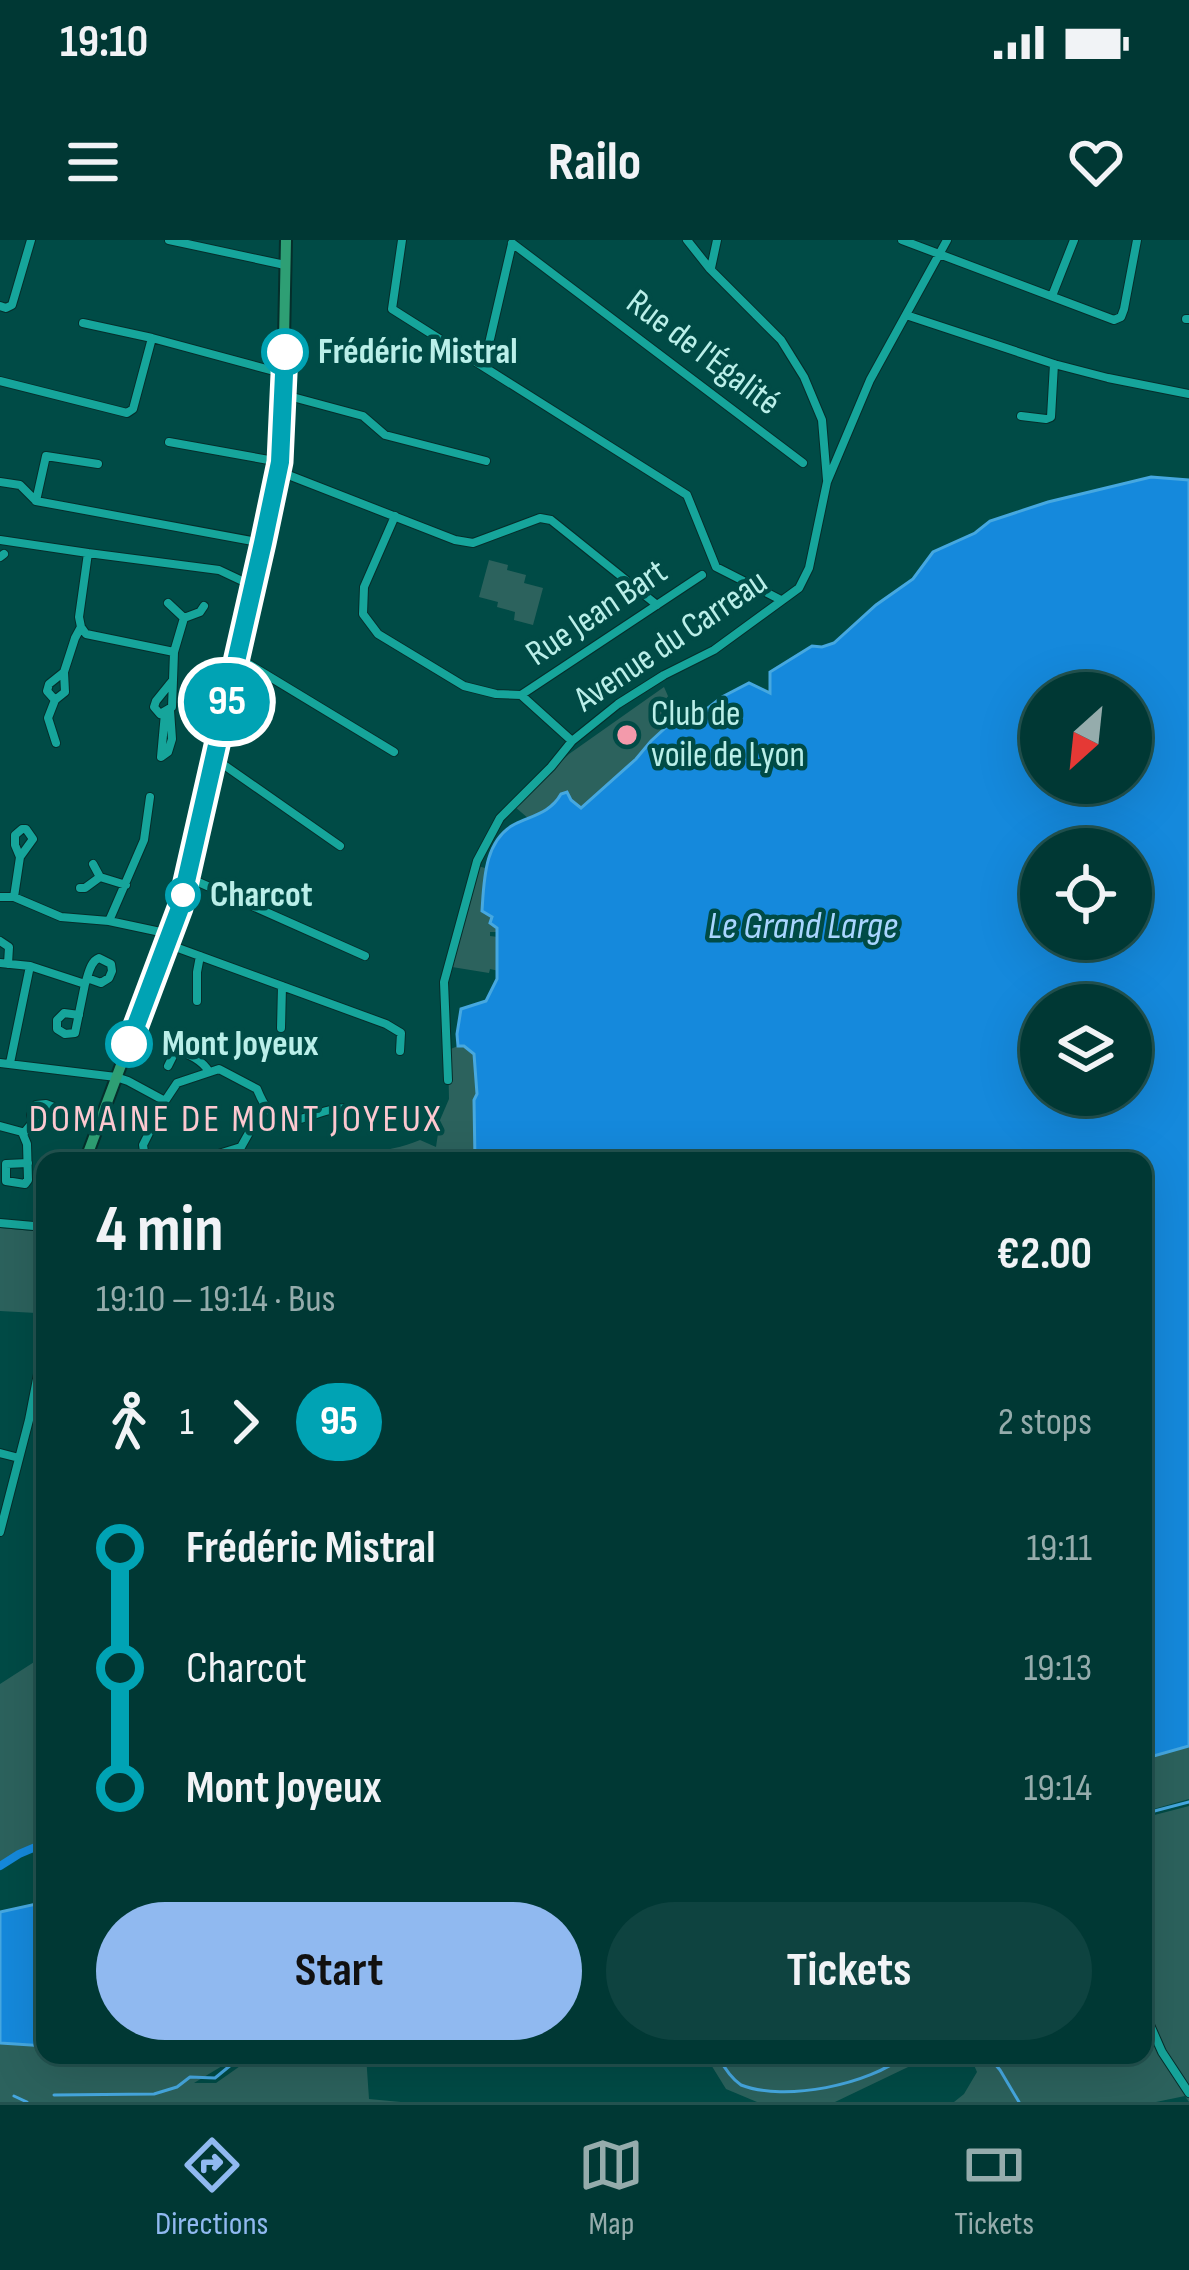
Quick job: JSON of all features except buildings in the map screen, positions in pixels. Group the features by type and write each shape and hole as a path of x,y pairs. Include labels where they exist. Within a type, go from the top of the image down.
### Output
{"street":[{"path":"0,306 12,305 31,240"},
{"path":"169,240 285,265"},
{"path":"88,1152 187,878 263,543 279,466 285,395 286,240"},
{"path":"402,240 392,309 687,496 716,567 782,601"},
{"path":"687,240 782,340 804,377 822,420 827,482"},
{"path":"710,269 717,240"},
{"path":"902,240 1114,320 1124,309 1137,240"},
{"name":"Avenue du Carreau","path":"448,1080 444,982 476,861 500,818 572,742 642,688 714,650 799,588 809,568 827,482 870,380 947,240"},
{"path":"1052,296 1074,240"},
{"path":"484,365 512,242"},
{"name":"Rue de l'Égalité","path":"512,242 803,463"},
{"path":"906,315 1054,364 1189,394"},
{"path":"83,323 285,374"},
{"path":"0,381 128,412 133,409 152,338"},
{"path":"1021,416 1051,417 1054,364"},
{"path":"285,395 363,416 385,435 485,461"},
{"path":"170,442 279,466 455,540 473,543 540,518 551,520 657,604"},
{"path":"36,501 46,456 98,464"},
{"path":"0,482 20,485 36,501 263,543"},
{"path":"395,516 364,587 364,614 378,634 464,686 521,695 572,742"},
{"path":"0,540 219,570 253,586"},
{"path":"88,553 79,617 86,634 174,652"},
{"name":"Rue Jean Bart","path":"521,695 702,575"},
{"path":"168,603 184,618"},
{"path":"184,618 204,606"},
{"path":"168,711 172,739 161,757 168,711 173,701 174,652 184,618"},
{"path":"56,743 48,718 55,700 65,692 64,672 81,627"},
{"path":"237,657 394,752"},
{"path":"55,700 47,691 49,684 64,672"},
{"path":"168,711 158,712 154,707 172,680"},
{"path":"214,758 340,846"},
{"path":"109,921 144,840 150,797"},
{"path":"14,896 20,857"},
{"path":"93,864 100,878 126,886"},
{"path":"80,888 100,878"},
{"path":"187,878 365,956"},
{"path":"0,897 14,896 61,916 109,921 168,939 200,956 386,1024 401,1033 400,1052"},
{"path":"0,941 9,947 4,963 86,981 79,1015"},
{"path":"197,1000 200,956"},
{"path":"30,966 5,1063 116,1077 165,1101"},
{"path":"281,1028 282,986"},
{"path":"168,1066 180,1051 206,1065 209,1072"},
{"path":"145,1152 143,1145 177,1083 219,1069 257,1089 273,1117 287,1122 346,1107 358,1110"},
{"path":"225,1152 241,1147 264,1106"},
{"path":"28,1163 23,1134 33,1122"},
{"path":"0,1126 23,1134"},
{"path":"0,1223 36,1225"},
{"path":"0,1532 36,1380"},
{"path":"0,1453 19,1458"},
{"path":"1152,2029 1189,2093"}],"shaded area":[{"path":"489,560 526,575 524,583 543,588 533,625 514,620 515,612 497,607 498,602 479,597"},
{"name":"Club de voile de Lyon","path":"664,687 674,720 581,809 571,800 558,802 529,819 514,806 569,754"},
{"path":"478,866 485,868 482,910 493,919 498,932 490,936 498,937 499,971 490,969 489,973 452,967"},
{"path":"464,1046 474,1054 475,1152 368,1152 420,1140 436,1147 449,1099 448,1050"},
{"path":"0,1228 36,1231 36,1313 0,1311"},
{"path":"36,1661 36,1845 0,1863 0,1684"},
{"path":"1189,1746 1189,1799 1152,1809 1152,1756"},
{"path":"1189,1806 1189,2102 1185,2096 1156,2102 954,2102 977,2072 974,2064 1152,2064 1152,1816"},
{"path":"0,2043 36,2045 36,2064 225,2064 194,2083 216,2083 243,2064 367,2064 369,2099 401,2102 0,2102"},
{"path":"711,2064 914,2064 835,2102 757,2102 726,2089"}],"water":[{"name":"Le Grand Large","path":"1151,477 1189,480 1189,1746 1152,1756 1152,1152 475,1152 474,1054 458,1046 461,1009 486,1001 497,979 497,928 482,911 491,851 505,831 547,809 567,792 581,808 674,720 699,715 749,683 770,693 770,672 812,646 834,643 913,579 933,552 990,521 1048,502"},
{"path":"36,1904 36,2045 0,2043 0,1912"}],"waterway":[{"path":"1152,1812 1189,1802"},
{"path":"0,1866 36,1847"},
{"path":"54,2095 154,2094 190,2077 215,2078 232,2064"},
{"path":"723,2064 741,2085 780,2092 826,2088 893,2064"},
{"path":"995,2064 1019,2102"},
{"path":"14,2096 27,2102"}],"bus line":[{"name":"95","path":"129,1044 180,908 263,543 280,462 285,352"}],"place":[{"name":"Frédéric Mistral","path":"285,352"},
{"name":"Club de voile de Lyon","path":"627,735"},
{"name":"Charcot","path":"183,895"},
{"name":"Mont Joyeux","path":"129,1044"}],"district":[{"name":"DOMAINE DE MONT JOYEUX","path":"236,1119"}]}
